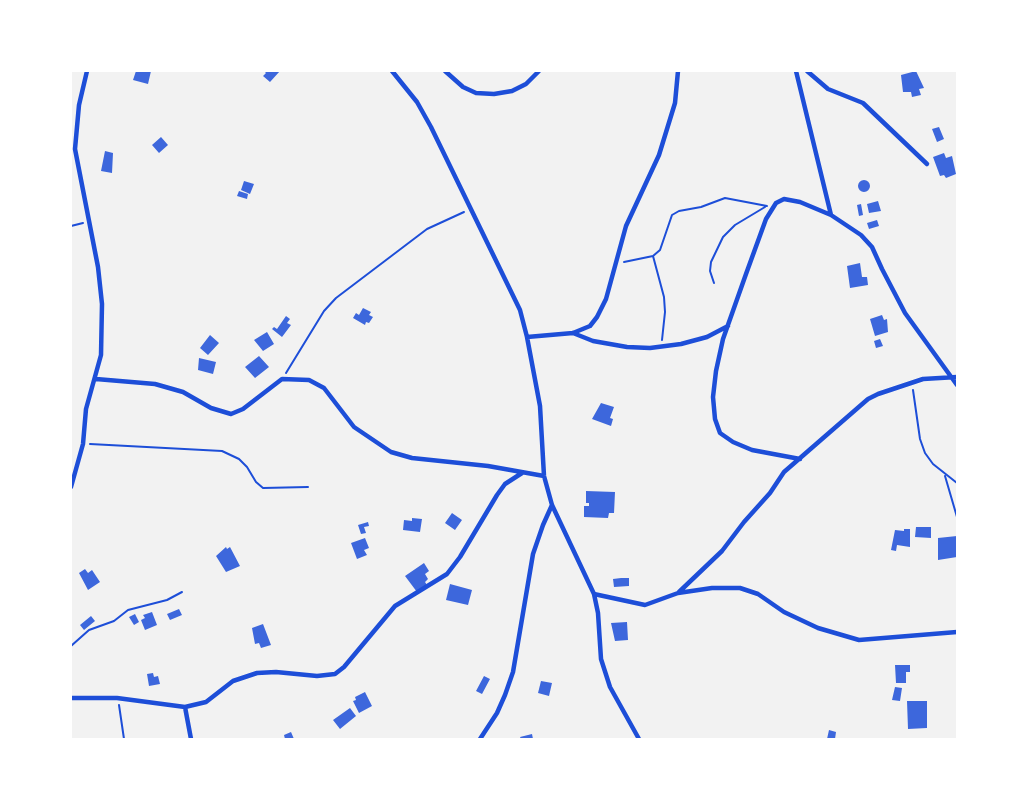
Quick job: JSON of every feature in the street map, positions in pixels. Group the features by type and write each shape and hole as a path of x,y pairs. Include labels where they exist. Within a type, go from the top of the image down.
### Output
{"street":[{"path":"71,486 83,444 86,410 101,355 102,304 98,267 75,149 78,105 87,71"},
{"path":"392,71 417,102 431,127 520,310 540,406 544,476 552,504 594,594 598,613 599,644 605,673 617,703 639,739"},
{"path":"445,71 463,87 476,93 494,94 512,91 526,84 539,71"},
{"path":"527,337 573,333 590,326 597,317 606,299 626,226 659,155 675,103 678,71"},
{"path":"796,71 831,215"},
{"path":"808,71 828,89 863,103 927,164"},
{"path":"71,103 78,105"},
{"path":"800,459 752,450 733,442 720,433 715,419 713,397 716,371 728,326 766,219 776,203 784,200 800,202 831,215 861,235 872,246 905,312 955,377 957,385"},
{"path":"573,333 594,341 627,347 660,347 707,337 728,326"},
{"path":"678,593 722,551 784,472 868,399 923,379 955,377"},
{"path":"96,379 154,384 183,392 211,408 231,414 243,409 282,379 308,380 324,388 354,427 390,452 412,458 488,466 544,476"},
{"path":"71,698 117,698 185,707 206,702 233,682 257,673 276,672 316,676 335,674 395,606 447,574 460,557 497,495 506,484 522,473"},
{"path":"480,739 497,713 508,687 533,554 542,525 552,504"},
{"path":"594,594 645,605 678,593 729,587 748,590 784,612 818,628 858,640 957,632"},
{"path":"185,707 191,739"}],"path":[{"path":"617,264 653,256 660,250 672,215 679,211 701,207 726,198 766,206"},
{"path":"714,283 710,271 711,262 723,237 735,224 766,206 776,203"},
{"path":"282,379 324,312 336,298 427,229 470,209"},
{"path":"71,226 88,222"},
{"path":"653,256 664,297 665,312 660,347"},
{"path":"912,383 920,439 925,453 945,474 957,483"},
{"path":"83,444 222,451 238,459 248,467 256,482 263,488 308,487"},
{"path":"945,474 957,517"},
{"path":"71,646 88,630 114,621 128,610 167,600 182,592"},
{"path":"117,698 124,739"}],"building":[{"path":"136,71 151,71 148,84 133,80"},
{"path":"264,71 280,71 270,82 263,76 266,73"},
{"path":"916,71 924,88 919,89 921,95 912,97 911,92 903,92 901,75"},
{"path":"939,127 944,139 937,142 932,129"},
{"path":"161,137 168,145 159,153 152,145"},
{"path":"105,151 113,153 112,173 101,171"},
{"path":"944,153 946,158 952,156 956,174 946,178 944,175 940,176 933,157"},
{"path":"862,180 866,180 870,186 866,192 862,192 858,188 858,184"},
{"path":"244,181 254,184 250,194 241,190"},
{"path":"239,191 248,194 247,199 237,196"},
{"path":"878,201 881,211 869,213 867,204"},
{"path":"861,204 863,215 859,216 857,205"},
{"path":"877,220 879,226 869,229 867,223"},
{"path":"860,263 862,277 867,277 868,285 850,288 847,266"},
{"path":"363,308 371,312 369,315 373,317 365,325 353,318 356,313 359,315"},
{"path":"882,315 884,320 887,319 888,332 875,336 870,319"},
{"path":"286,316 290,319 287,323 291,325 282,337 272,329 274,327 277,329"},
{"path":"267,332 274,344 263,351 254,340"},
{"path":"210,335 219,343 208,355 200,348"},
{"path":"880,339 883,346 876,348 874,341"},
{"path":"259,356 269,367 255,378 245,367"},
{"path":"199,358 216,362 213,374 198,370"},
{"path":"601,403 614,407 610,418 613,419 611,426 592,419"},
{"path":"586,491 615,492 614,513 609,513 608,518 584,517 584,506 589,506 589,503 586,503"},
{"path":"452,513 462,520 455,530 445,523"},
{"path":"412,518 422,519 420,532 403,530 404,520 412,521"},
{"path":"368,522 369,526 364,527 366,533 361,534 358,525"},
{"path":"916,527 931,527 931,538 915,537"},
{"path":"904,529 910,529 910,547 897,545 896,551 891,550 895,530 904,531"},
{"path":"957,536 957,557 938,560 938,538"},
{"path":"365,538 369,548 364,550 367,555 357,559 351,543"},
{"path":"226,547 227,549 230,547 240,566 226,572 216,556"},
{"path":"424,563 429,571 425,574 428,579 425,582 427,585 417,592 405,576"},
{"path":"85,569 88,573 92,570 100,582 88,590 79,573"},
{"path":"629,578 629,586 614,587 613,579"},
{"path":"450,584 472,590 468,605 446,600"},
{"path":"179,609 182,615 170,620 167,614"},
{"path":"152,612 157,625 145,630 141,620 145,618 143,615"},
{"path":"135,614 139,622 134,625 129,617"},
{"path":"91,616 95,621 84,630 80,625"},
{"path":"627,622 628,640 615,641 611,623"},
{"path":"263,624 271,645 261,648 259,643 255,644 252,628"},
{"path":"895,665 910,665 910,672 906,672 906,683 896,683"},
{"path":"153,673 154,677 158,676 160,684 149,686 147,674"},
{"path":"484,676 490,679 482,694 476,691"},
{"path":"541,681 552,683 549,696 538,693"},
{"path":"895,687 902,688 900,701 892,700"},
{"path":"365,692 372,706 359,713 353,701 356,700 355,697"},
{"path":"907,701 927,701 927,728 908,729"},
{"path":"350,708 356,716 340,729 333,720"},
{"path":"829,730 836,732 835,739 827,739"},
{"path":"291,732 294,739 285,739 284,735"},
{"path":"532,734 533,739 521,739 520,737"}]}
